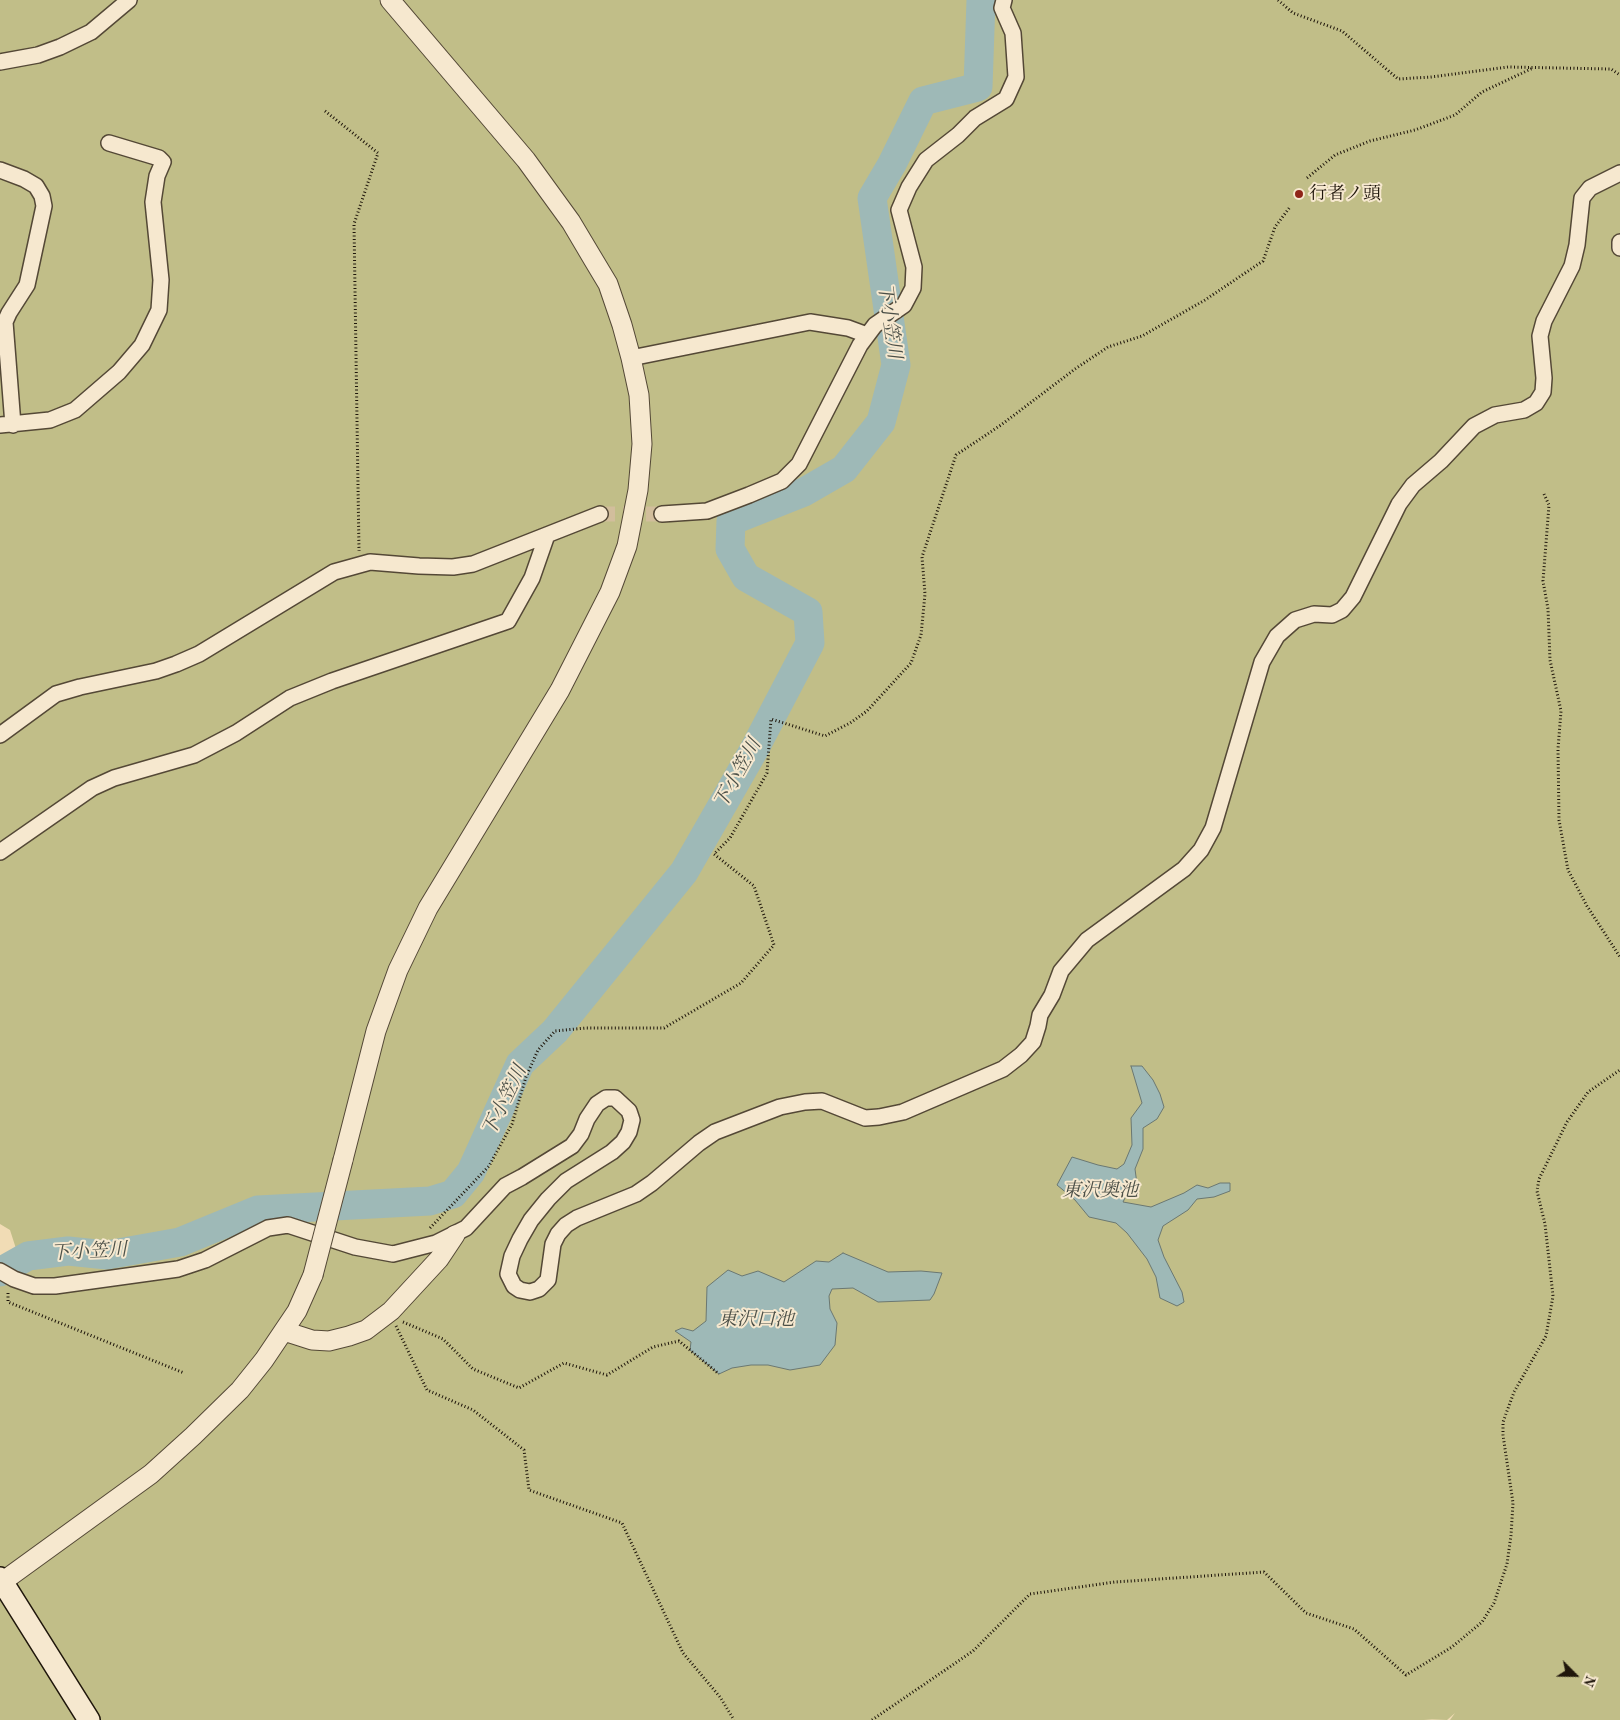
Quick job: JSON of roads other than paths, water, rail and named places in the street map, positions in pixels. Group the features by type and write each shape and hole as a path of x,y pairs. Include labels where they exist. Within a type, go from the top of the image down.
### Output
{"main road":[{"path":"1,1580 89,1720"}],"street":[{"path":"0,62 38,56 60,47 91,32 129,0"},
{"path":"1,1580 151,1474 193,1436 240,1390 264,1360 298,1311 312,1275 376,1031 398,970 428,908 560,690 610,592 627,546 638,490 642,444 639,395 631,358 608,284 571,222 526,160 390,0"},
{"path":"662,514 707,511 782,481 799,464 860,345 875,325 904,305 913,288 914,267 899,210 908,187 926,160 958,135 974,118 1006,99 1016,77 1013,33 1002,8 1004,0"},
{"path":"0,170 24,179 36,186 42,196 44,206 27,285 5,322 6,425 50,420 76,410 119,372 142,345 159,310 161,280 153,202 157,176 164,162 159,158 108,143"},
{"path":"0,1271 14,1279 34,1286 55,1286 178,1268 205,1260 268,1228 288,1225 355,1247 393,1254 436,1243 466,1228 505,1186 572,1146 581,1134 587,1119 597,1104 606,1098 615,1098 630,1111 632,1120 629,1132 623,1142 612,1152 566,1181 548,1199 531,1220 512,1256 508,1274 514,1286 520,1290 530,1292 539,1289 548,1280 553,1244 558,1234 566,1225 577,1218 636,1194 652,1184 699,1143 715,1132 771,1110 805,1102 822,1102 866,1118 903,1112 1003,1069 1021,1055 1033,1042 1040,1015 1052,995 1061,972 1087,940 1184,869 1201,850 1213,828 1262,662 1277,636 1296,620 1314,614 1332,615 1342,610 1353,597 1399,504 1412,485 1441,461 1474,426 1496,415 1524,410 1536,403 1542,392 1544,378 1540,336 1544,321 1572,266 1577,245 1582,198 1590,188 1620,173"},
{"path":"1620,242 1620,248"},
{"path":"631,358 810,322 848,328 868,335"},
{"path":"0,735 56,694 156,671 199,654 334,572 370,562 453,567 473,564 600,514"},
{"path":"0,852 92,788 114,778 194,756 236,733 290,698 332,681 508,621 532,578 547,535"},
{"path":"284,1331 312,1340 329,1341 366,1330 391,1311 439,1259 455,1235"}],"water":[{"name":"東沢奥池","path":"1131,1066 1142,1066 1153,1080 1164,1107 1157,1119 1143,1128 1143,1149 1135,1169 1137,1184 1129,1190 1123,1202 1151,1207 1184,1193 1197,1185 1208,1188 1220,1183 1230,1183 1230,1191 1214,1197 1197,1199 1188,1210 1163,1226 1158,1240 1164,1257 1182,1292 1184,1302 1177,1306 1160,1298 1156,1277 1147,1259 1127,1233 1116,1223 1089,1217 1075,1200 1057,1185 1072,1157 1117,1169 1124,1164 1132,1145 1131,1118 1142,1103"},
{"name":"東沢口池","path":"843,1253 888,1272 921,1271 942,1273 930,1300 878,1302 853,1288 832,1289 829,1296 830,1309 837,1323 835,1345 820,1365 790,1370 768,1365 751,1365 732,1368 719,1374 690,1350 691,1342 675,1331 682,1328 693,1331 706,1321 707,1287 728,1270 742,1276 758,1271 784,1282 816,1261 829,1262"}],"waterway":[{"name":"下小笠川","path":"0,1272 28,1256 68,1251 107,1255 180,1242 258,1210 430,1201 453,1194 471,1172 520,1064 555,1031 684,872 755,748 810,643 808,612 746,577 730,549 731,521 804,492 844,469 881,422 896,365 872,198 892,164 923,101 978,87 981,0"}],"tunnel":[{"path":"600,514 662,514"}],"place":[{"name":"行者ノ頭","path":"1299,194"}]}
